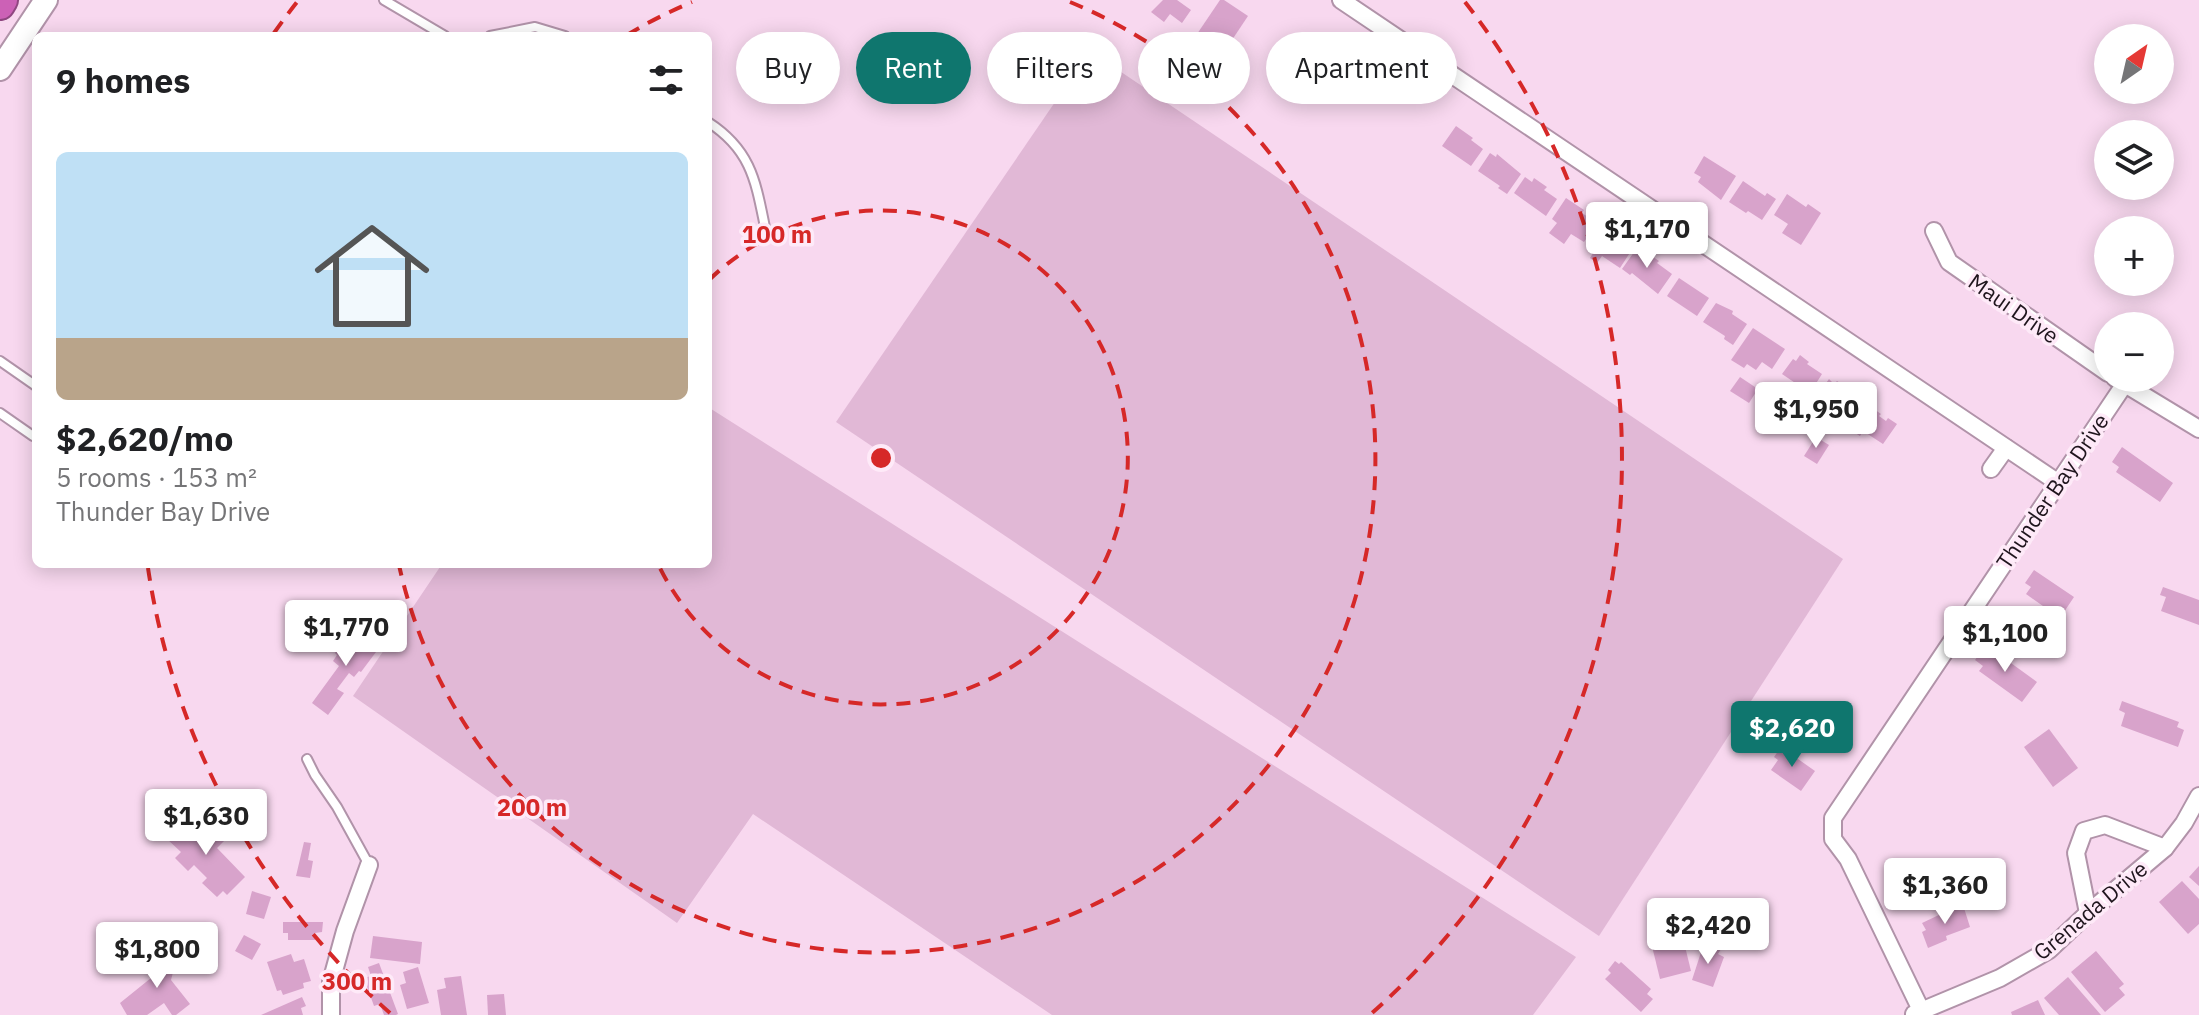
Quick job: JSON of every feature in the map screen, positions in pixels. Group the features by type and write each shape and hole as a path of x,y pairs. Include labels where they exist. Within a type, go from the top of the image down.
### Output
{"main road":[{"path":"0,69 46,0"}],"street":[{"path":"1341,0 2057,482"},
{"name":"Maui Drive","path":"1934,231 1949,262 2094,363"},
{"name":"Thunder Bay Drive","path":"1917,1013 1848,859 1833,839 1833,818 2057,482 2112,392"},
{"path":"2137,392 2199,429"},
{"path":"1991,469 2006,448"},
{"name":"Grenada Drive","path":"1917,1013 2000,978 2049,950 2165,848 2199,796"},
{"path":"2088,913 2076,853 2084,831 2105,825 2165,848"},
{"path":"331,1015 331,982 345,931 369,865"}],"lane":[{"path":"384,0 438,32"},
{"path":"510,32 535,27 552,32"},
{"path":"712,125 741,151 754,175 766,232"},
{"path":"0,361 32,383"},
{"path":"0,413 32,435"},
{"path":"307,759 369,865"}],"shaded area":[{"path":"1122,73 1138,83 1138,104 1169,104 1843,559 1599,936 836,422 1054,104 1122,104"},
{"path":"712,410 1576,957 1533,1015 1052,1015 753,814 677,923 353,696 439,568 712,568"}],"building":[{"path":"1163,0 1177,0 1191,10 1182,23 1170,14 1164,22 1151,12"},
{"path":"1220,0 1248,16 1237,32 1198,32"},
{"path":"1456,126 1483,149 1471,166 1442,146"},
{"path":"1490,153 1496,157 1497,154 1521,174 1507,194 1478,171"},
{"path":"1704,156 1736,176 1721,200 1698,182 1701,177 1694,173"},
{"path":"1525,177 1532,182 1534,178 1557,199 1546,216 1514,193"},
{"path":"1743,181 1765,196 1767,193 1776,199 1762,220 1729,202"},
{"path":"1787,194 1821,213 1801,245 1782,233 1788,224 1774,215"},
{"path":"1566,198 1597,223 1584,242 1571,234 1564,244 1549,233 1557,223 1552,219"},
{"path":"1604,228 1633,248 1620,268 1602,256 1597,263 1590,258 1595,250 1591,247"},
{"path":"1637,248 1659,261 1657,263 1672,274 1658,294 1632,273 1630,275 1622,269"},
{"path":"1679,278 1709,298 1697,316 1667,296"},
{"path":"1716,303 1733,311 1732,314 1747,324 1733,345 1703,322"},
{"path":"1753,328 1785,349 1772,369 1762,362 1756,370 1747,364 1744,368 1731,360"},
{"path":"1800,355 1822,374 1810,393 1782,374"},
{"path":"1740,377 1758,389 1749,403 1730,391"},
{"path":"1829,379 1846,387 1844,390 1860,400 1846,419 1816,397"},
{"path":"1864,402 1886,421 1888,418 1897,424 1883,444 1863,431 1860,436 1852,431 1856,426 1851,422"},
{"path":"1816,437 1829,445 1817,464 1804,456"},
{"path":"2122,447 2173,483 2160,502 2116,472 2119,467 2112,462"},
{"path":"2034,570 2074,597 2060,618 2026,594 2031,587 2025,583"},
{"path":"2163,587 2199,600 2199,625 2161,611 2166,597 2160,595"},
{"path":"353,628 379,648 361,672 354,677 349,673 337,689 344,693 328,715 312,703 339,666 333,661 337,655 335,653"},
{"path":"1986,645 2037,682 2022,702 1979,671 1983,666 1975,660"},
{"path":"2122,701 2179,722 2177,727 2184,730 2178,747 2121,726 2125,713 2119,710"},
{"path":"2049,729 2078,768 2053,787 2024,747"},
{"path":"1781,747 1815,771 1801,791 1771,770 1778,760 1774,757"},
{"path":"187,819 200,832 210,822 227,838 217,848 245,877 227,895 223,891 217,897 202,883 207,878 194,865 188,871 175,858 181,852 167,839"},
{"path":"304,842 311,843 308,860 313,861 310,878 296,876"},
{"path":"2199,866 2199,886 2189,877"},
{"path":"2182,881 2199,899 2199,924 2188,934 2159,902"},
{"path":"252,891 271,897 264,919 246,914"},
{"path":"1960,905 1961,909 1964,908 1970,927 1946,936 1947,940 1928,948 1922,923"},
{"path":"283,922 323,922 322,932 315,933 315,940 288,940 288,933 283,933"},
{"path":"1680,926 1691,971 1660,979 1649,934"},
{"path":"244,935 261,944 252,960 235,951"},
{"path":"373,936 422,942 420,964 370,958"},
{"path":"1704,943 1721,949 1718,954 1724,957 1713,987 1692,980"},
{"path":"159,948 178,953 171,980 190,1004 176,1015 172,1015 164,1003 147,1015 127,1015 120,1003 151,978"},
{"path":"2096,951 2124,984 2119,988 2125,995 2105,1012 2071,972"},
{"path":"291,954 294,962 304,959 311,981 303,983 304,988 283,995 281,990 277,991 267,962"},
{"path":"1615,961 1621,962 1651,989 1647,994 1653,999 1641,1012 1605,979"},
{"path":"379,963 396,1015 384,1015 380,1004 374,1006 364,978 371,976 368,967"},
{"path":"418,967 429,1003 407,1009 400,985 406,983 403,972"},
{"path":"461,976 467,1015 441,1015 437,990 446,988 444,978"},
{"path":"2068,977 2101,1015 2059,1015 2044,998"},
{"path":"504,994 506,1015 488,1015 487,995"},
{"path":"302,997 306,1006 301,1008 303,1015 261,1015"},
{"path":"2038,1000 2045,1015 2012,1015 2011,1012"}]}
